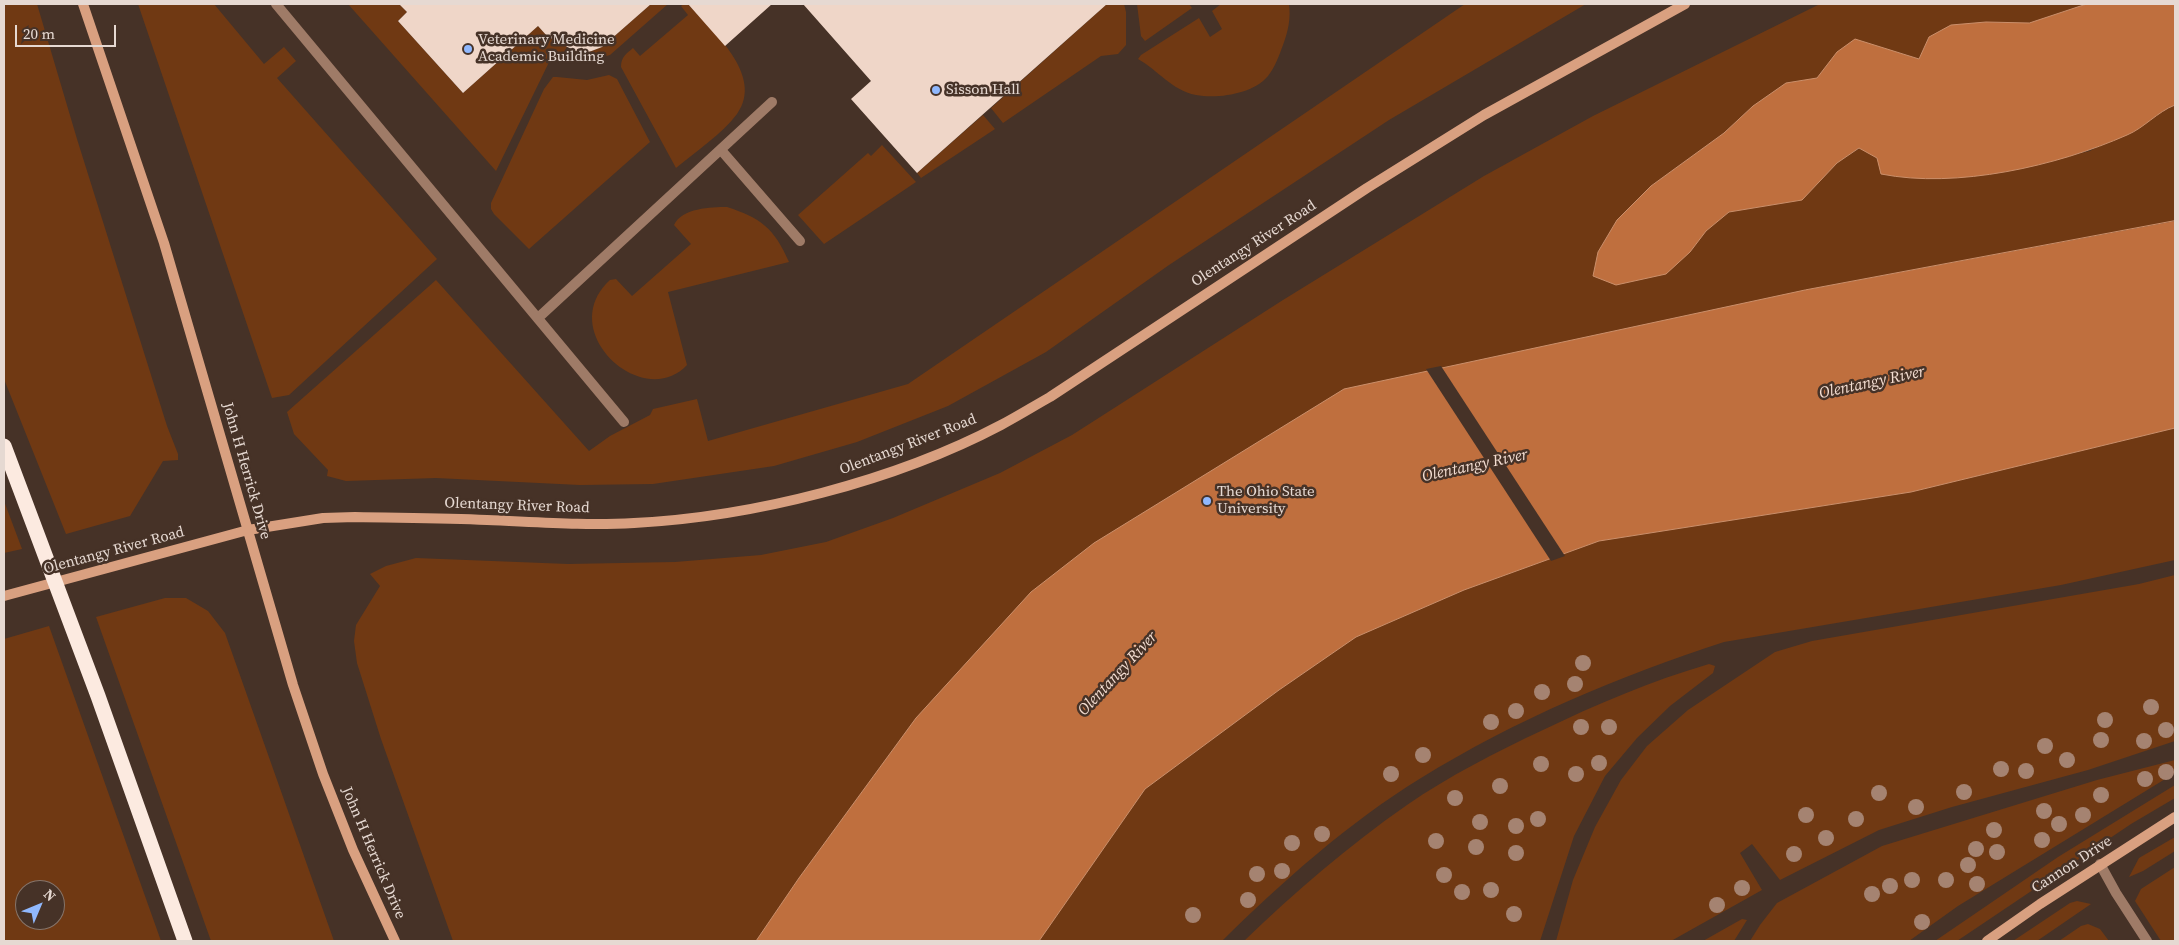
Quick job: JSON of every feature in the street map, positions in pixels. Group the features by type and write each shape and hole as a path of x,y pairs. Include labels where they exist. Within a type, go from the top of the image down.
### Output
{"highway":[{"path":"4,446 98,696 185,941"}],"main road":[{"name":"John H Herrick Drive","path":"83,4 164,243 292,685 323,774 353,850 396,941"},
{"name":"Olentangy River Road","path":"4,596 248,530 323,518 355,516 564,524 643,523 697,518 778,503 826,492 884,474 1000,425 1050,396 1368,188 1476,120 1598,50 1685,4"},
{"name":"Cannon Drive","path":"1987,941 2100,864 2175,817"}],"lane":[{"path":"276,4 624,422"},
{"path":"538,318 772,102"},
{"path":"721,150 800,241"},
{"path":"2100,864 2147,941"}],"shaded area":[{"path":"4,4 37,4 77,139 167,426 178,454 178,460 163,461 130,516 66,534 4,379"},
{"path":"138,4 214,4 264,64 284,47 296,61 277,78 437,259 289,395 272,398"},
{"path":"348,4 399,4 407,12 398,21 463,93 538,26 547,36 567,46 563,56 553,54 496,171"},
{"path":"651,4 668,4 610,55 588,61 589,52 602,47"},
{"path":"688,4 732,54 745,84 744,99 737,114 724,129 676,168 621,64 626,54 633,48 640,56 688,15 681,6"},
{"path":"1107,4 1124,4 1126,12 1126,45 1118,54 1101,56 1003,123 991,108"},
{"path":"1137,4 1189,4 1192,8 1145,41 1141,36"},
{"path":"1221,4 1289,4 1288,30 1285,40 1273,69 1262,82 1235,94 1196,95 1179,89 1138,59 1141,55 1199,18 1210,37 1222,29 1212,11"},
{"path":"1465,4 1586,4 1389,120 1169,265 1046,352 948,406 857,442 774,466 653,484 580,485 436,478 346,481 327,476 328,470 294,434 287,412 436,280 589,451 610,436 650,415 653,409 697,399 708,441 908,384"},
{"path":"1820,4 2087,4 2029,23 1986,22 1929,37 1919,59 1898,52 1837,52 1817,79 1786,83 1753,106 1724,133 1651,186 1617,220 1598,252 1690,252 1706,231 1729,212 1802,200 1837,163 1860,148 1878,158 1971,176 2008,171 2090,151 2175,105 2175,221 1805,290 916,718 799,878 756,941 453,941 381,739 357,663 354,641 356,625 380,586 370,574 386,566 416,558 568,564 675,562 761,555 826,542 893,518 1000,473 1072,435 1283,300 1484,176 1593,116"},
{"path":"609,75 617,79 650,142 529,249 494,214 491,209 491,203 544,89 553,77 587,80"},
{"path":"983,115 995,129 921,178 917,173"},
{"path":"882,145 916,182 824,244 798,215 868,153 871,156"},
{"path":"713,207 727,207 749,215 765,226 778,241 789,262 668,292 687,365 669,377 649,379 629,372 611,359 598,342 592,321 595,300 610,280 616,279 632,296 691,244 674,225 683,215"},
{"path":"2175,428 2175,560 2061,585 1724,642 1685,655 1646,669 1530,718 1421,778 1368,814 1317,854 1222,941 1039,941 1145,789 1279,690 1356,637 1464,590 1599,541 1911,492"},
{"path":"4,501 22,549 4,553"},
{"path":"2175,575 2175,741 2088,770 1952,807 1879,830 1780,880 1752,844 1740,853 1762,890 1671,941 1556,941 1573,880 1595,827 1621,780 1647,746 1688,710 1775,652 1812,641 2139,584"},
{"path":"165,598 186,598 208,611 225,633 334,941 211,941 96,617"},
{"path":"49,626 161,941 4,941 4,639"},
{"path":"1709,664 1715,666 1713,673 1670,706 1637,738 1605,776 1574,836 1540,941 1244,941 1302,887 1343,853 1407,805 1439,784 1525,738 1584,711 1645,685"},
{"path":"2175,760 2175,773 1958,906 1909,941 1750,941 1777,903 1882,846 2097,780"},
{"path":"2175,785 2175,798 2131,824 1957,941 1935,941 2058,857"},
{"path":"2175,837 2175,851 2143,871 2129,877 2139,858"},
{"path":"2175,867 2175,941 2161,941 2135,901 2141,889"},
{"path":"2077,901 2091,904 2037,941 2013,941 2070,903"},
{"path":"1742,919 1747,920 1734,941 1703,941"},
{"path":"2088,924 2100,929 2109,941 2059,941 2081,926"}],"water":[{"path":"2087,4 2175,4 2175,105 2133,132 2099,146 2038,165 2006,172 1941,179 1910,178 1881,174 1877,158 1859,148 1837,163 1802,200 1729,212 1706,231 1690,252 1666,274 1616,285 1593,276 1598,252 1617,220 1651,186 1724,133 1753,106 1786,83 1817,78 1837,52 1855,39 1919,59 1929,37 1951,25 1986,22 2029,23"},
{"name":"Olentangy River","path":"2175,221 2175,428 1911,492 1599,541 1464,590 1356,637 1279,690 1145,789 1039,941 756,941 799,878 916,718 1031,592 1094,543 1344,389 1805,290"}],"pier":[{"path":"1441,366 1565,556 1551,561 1426,369"}],"building":[{"name":"Veterinary Medicine Academic Building","path":"399,4 651,4 602,47 589,52 575,51 547,36 538,26 463,93 398,21 407,12"},
{"path":"688,4 721,5 772,4 725,46"},
{"name":"Sisson Hall","path":"803,4 1107,4 917,173 851,99 871,81"}],"place":[{"name":"Veterinary Medicine Academic Building","path":"468,49"},
{"name":"Sisson Hall","path":"936,90"},
{"name":"The Ohio State University","path":"1207,501"}]}
